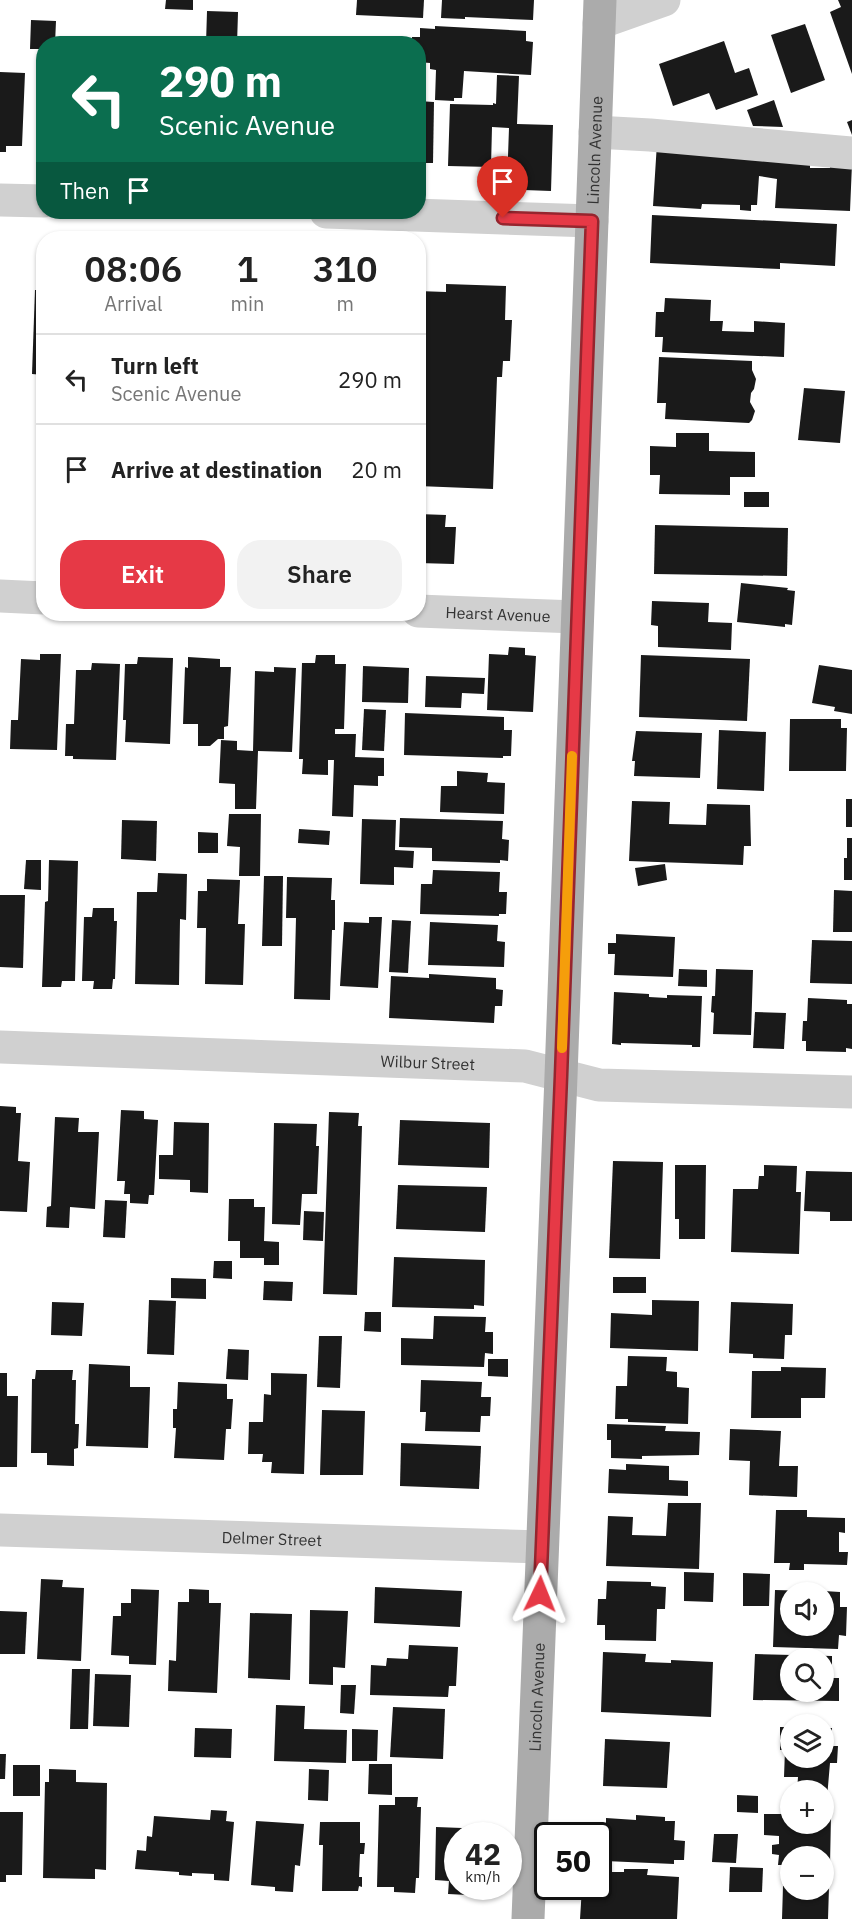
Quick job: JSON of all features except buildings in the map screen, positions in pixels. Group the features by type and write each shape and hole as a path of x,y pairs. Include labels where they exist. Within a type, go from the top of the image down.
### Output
{"main road":[{"name":"Lincoln Avenue","path":"528,1919 600,11"}],"street":[{"path":"600,11 664,0"},
{"path":"595,132 852,153"},
{"path":"0,200 36,201"},
{"path":"426,215 592,221"},
{"path":"0,596 36,598"},
{"name":"Hearst Avenue","path":"426,611 577,617"},
{"name":"Wilbur Street","path":"0,1047 525,1066 599,1085 852,1092"},
{"name":"Delmer Street","path":"0,1530 542,1547"}],"slow traffic":[{"path":"562,1048 572,756"}],"route":[{"path":"503,218 592,221 540,1594"}]}
